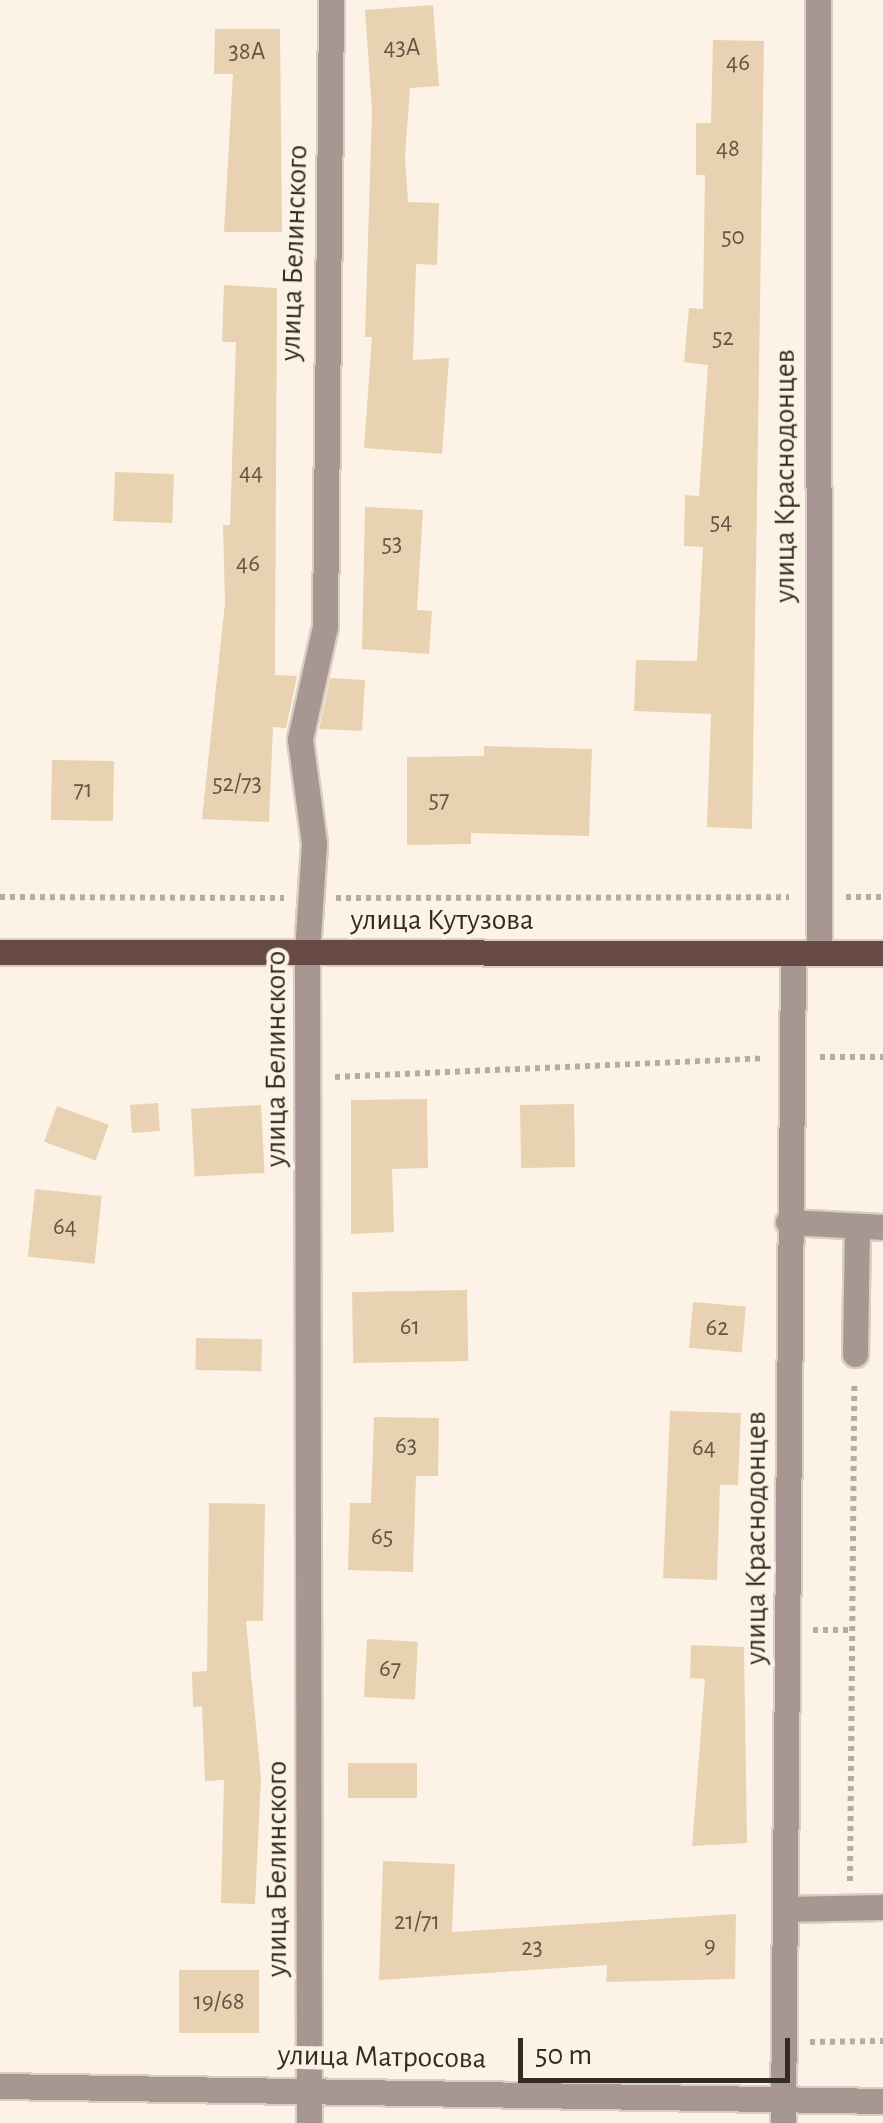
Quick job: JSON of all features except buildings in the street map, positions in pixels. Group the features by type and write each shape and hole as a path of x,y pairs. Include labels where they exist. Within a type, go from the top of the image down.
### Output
{"main road":[{"name":"улица Кутузова","path":"0,952 883,953"}],"street":[{"name":"улица Белинского","path":"309,2123 307,952 314,843 300,739 325,626 330,0"},
{"name":"улица Краснодонцев","path":"783,2112 792,1057 818,897 818,0"},
{"path":"788,1222 870,1227 855,1354"},
{"path":"786,1909 883,1906"},
{"name":"улица Матросова","path":"0,2086 310,2087 783,2112 883,2101"}],"path":[{"path":"0,898 883,897"},
{"path":"309,1078 792,1057 883,1057"},
{"path":"850,1907 855,1354"},
{"path":"784,2043 883,2041"}]}
